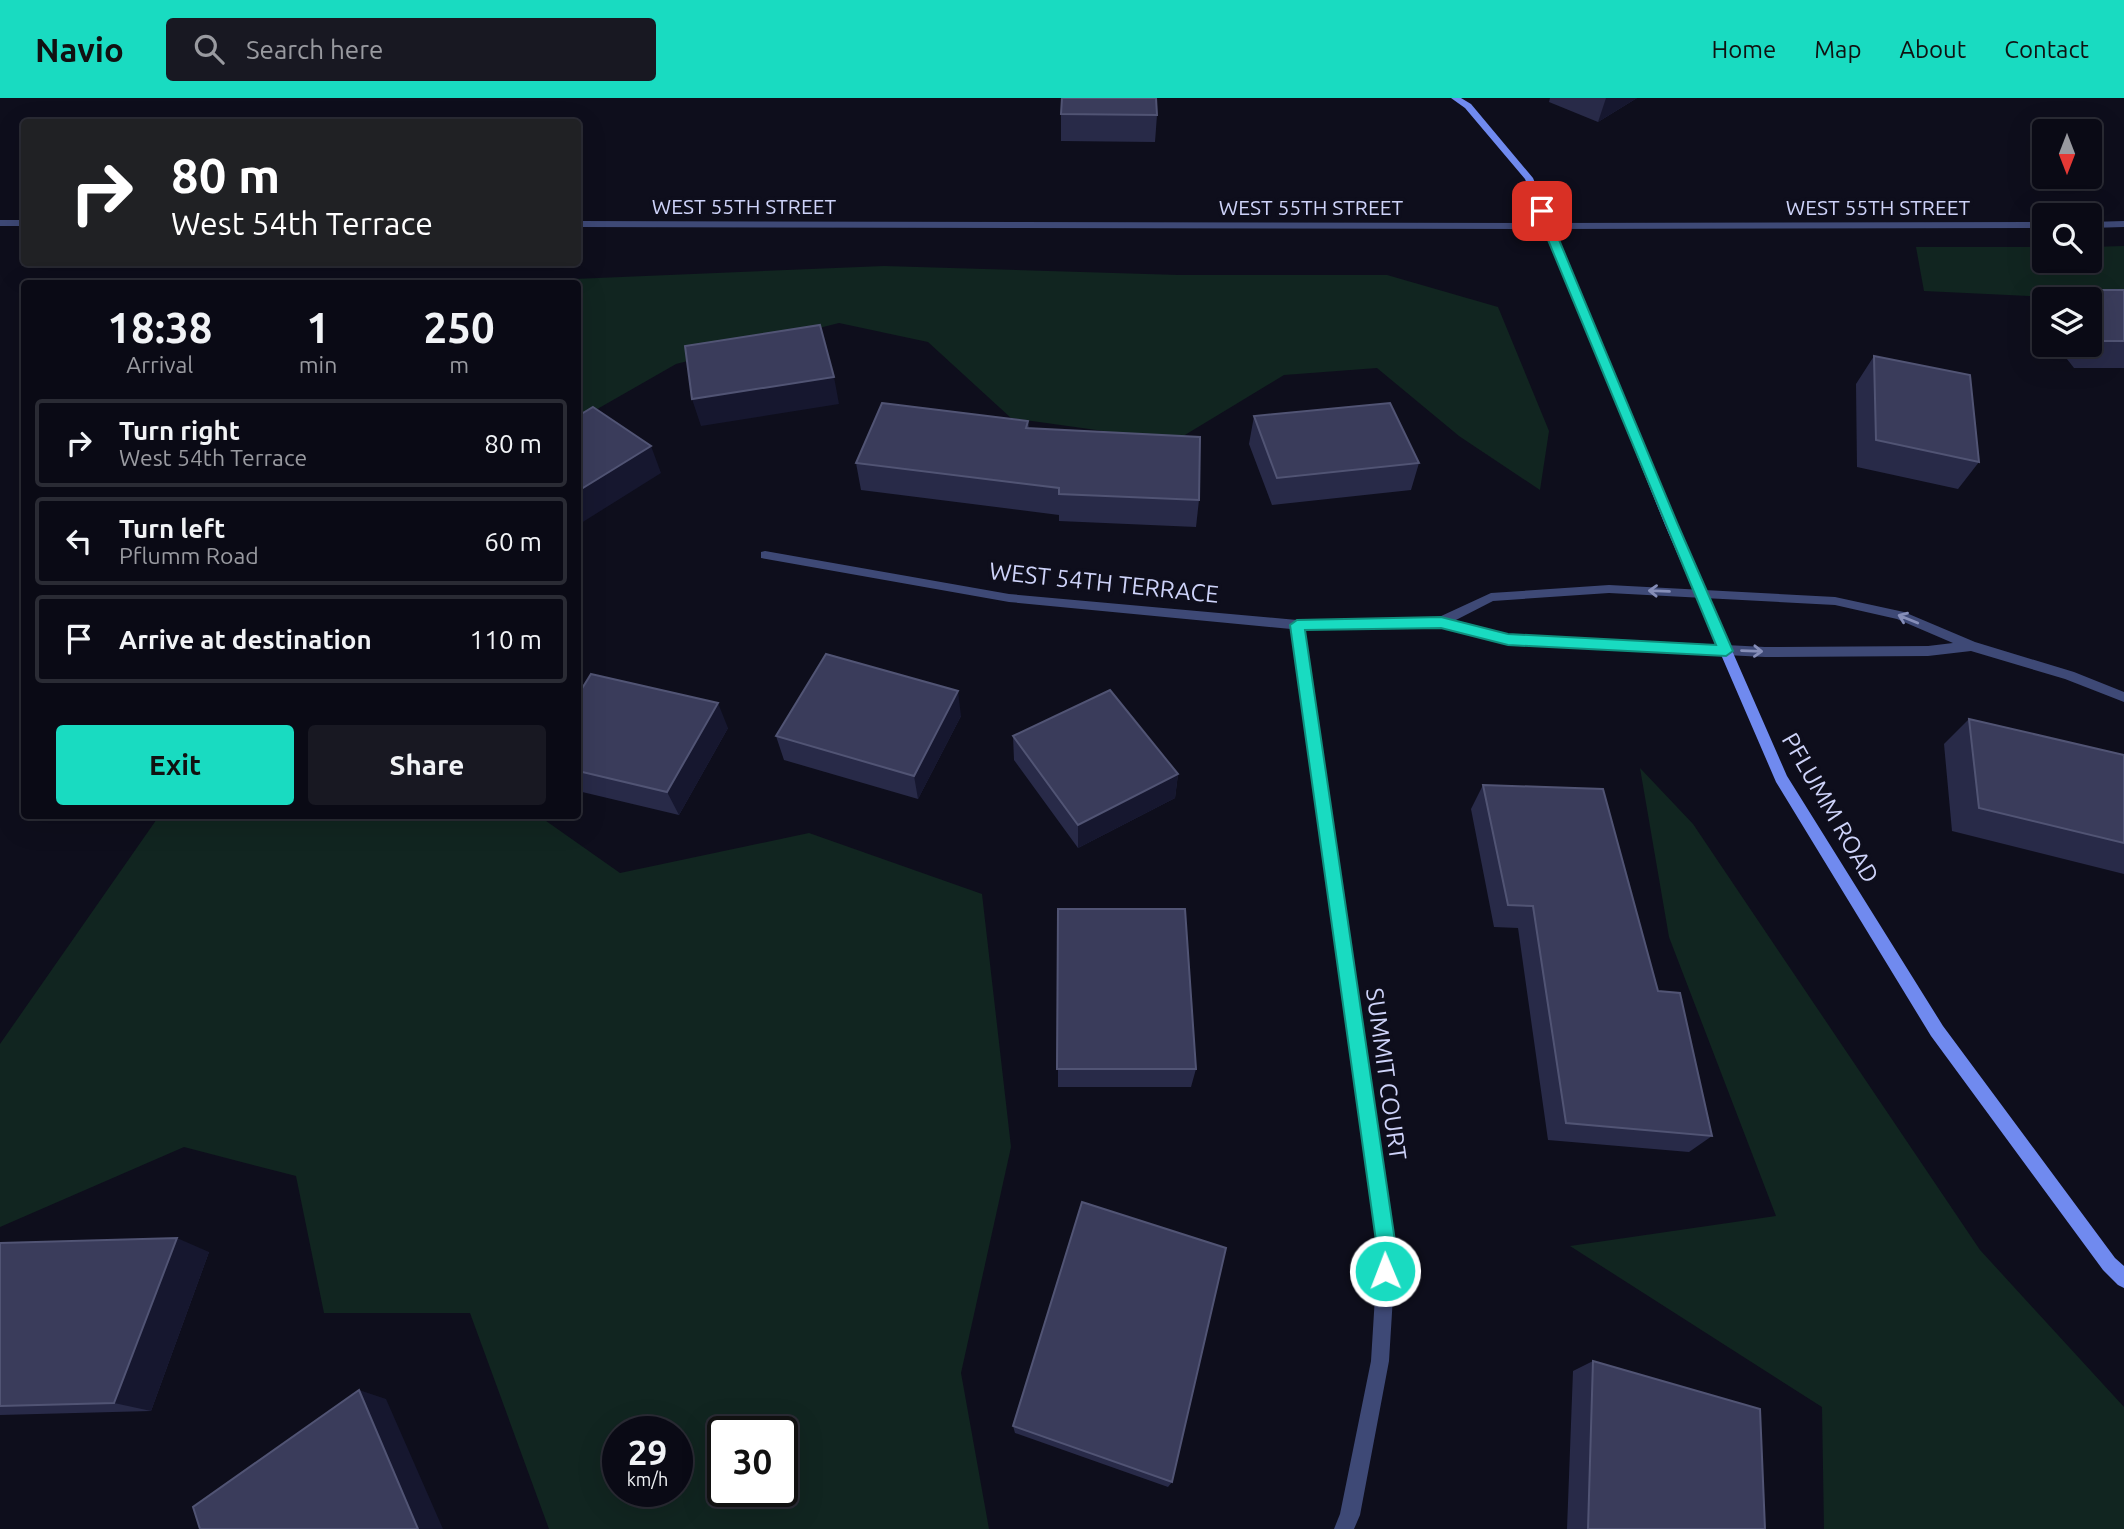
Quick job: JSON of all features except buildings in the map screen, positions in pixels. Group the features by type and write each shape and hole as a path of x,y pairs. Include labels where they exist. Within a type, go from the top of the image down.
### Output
{"main road":[{"name":"PFLUMM ROAD","path":"1455,98 1468,106 1529,178 1700,593 1781,778 1937,1031 2124,1279"}],"street":[{"path":"0,223 21,223"},
{"name":"WEST 55TH STREET","path":"581,224 2032,225"},
{"path":"2102,225 2124,225"},
{"name":"WEST 54TH TERRACE","path":"765,555 1009,597 1297,625 1441,622 1508,639 1726,651 1928,651 1971,646"},
{"name":"WEST 54TH TERRACE","path":"1441,622 1492,597 1609,589 1835,601 1900,615 1971,646 2069,675 2124,696"},
{"name":"SUMMIT COURT","path":"1297,625 1387,1248 1380,1362 1350,1515 1344,1529"}],"green space":[{"path":"2124,246 2124,304 2102,301 2102,287 2032,287 2032,296 1924,291 1916,247 2032,247 2032,273 2102,273 2102,247"},
{"path":"884,266 1179,275 1387,275 1498,307 1549,431 1540,490 1459,436 1377,368 1284,375 1175,441 1011,418 928,342 839,323 676,364 581,418 581,280 574,279"},
{"path":"1640,768 1693,824 1980,1250 2124,1407 2124,1529 1824,1529 1822,1407 1570,1246 1776,1216 1669,937"},
{"path":"157,819 543,819 620,873 809,833 982,894 1011,1147 961,1373 989,1529 549,1529 470,1313 324,1313 296,1176 184,1147 0,1227 0,1044"}],"route":[{"path":"1385,1271 1387,1248 1297,625 1441,622 1508,639 1726,651 1671,525 1542,211"}]}
